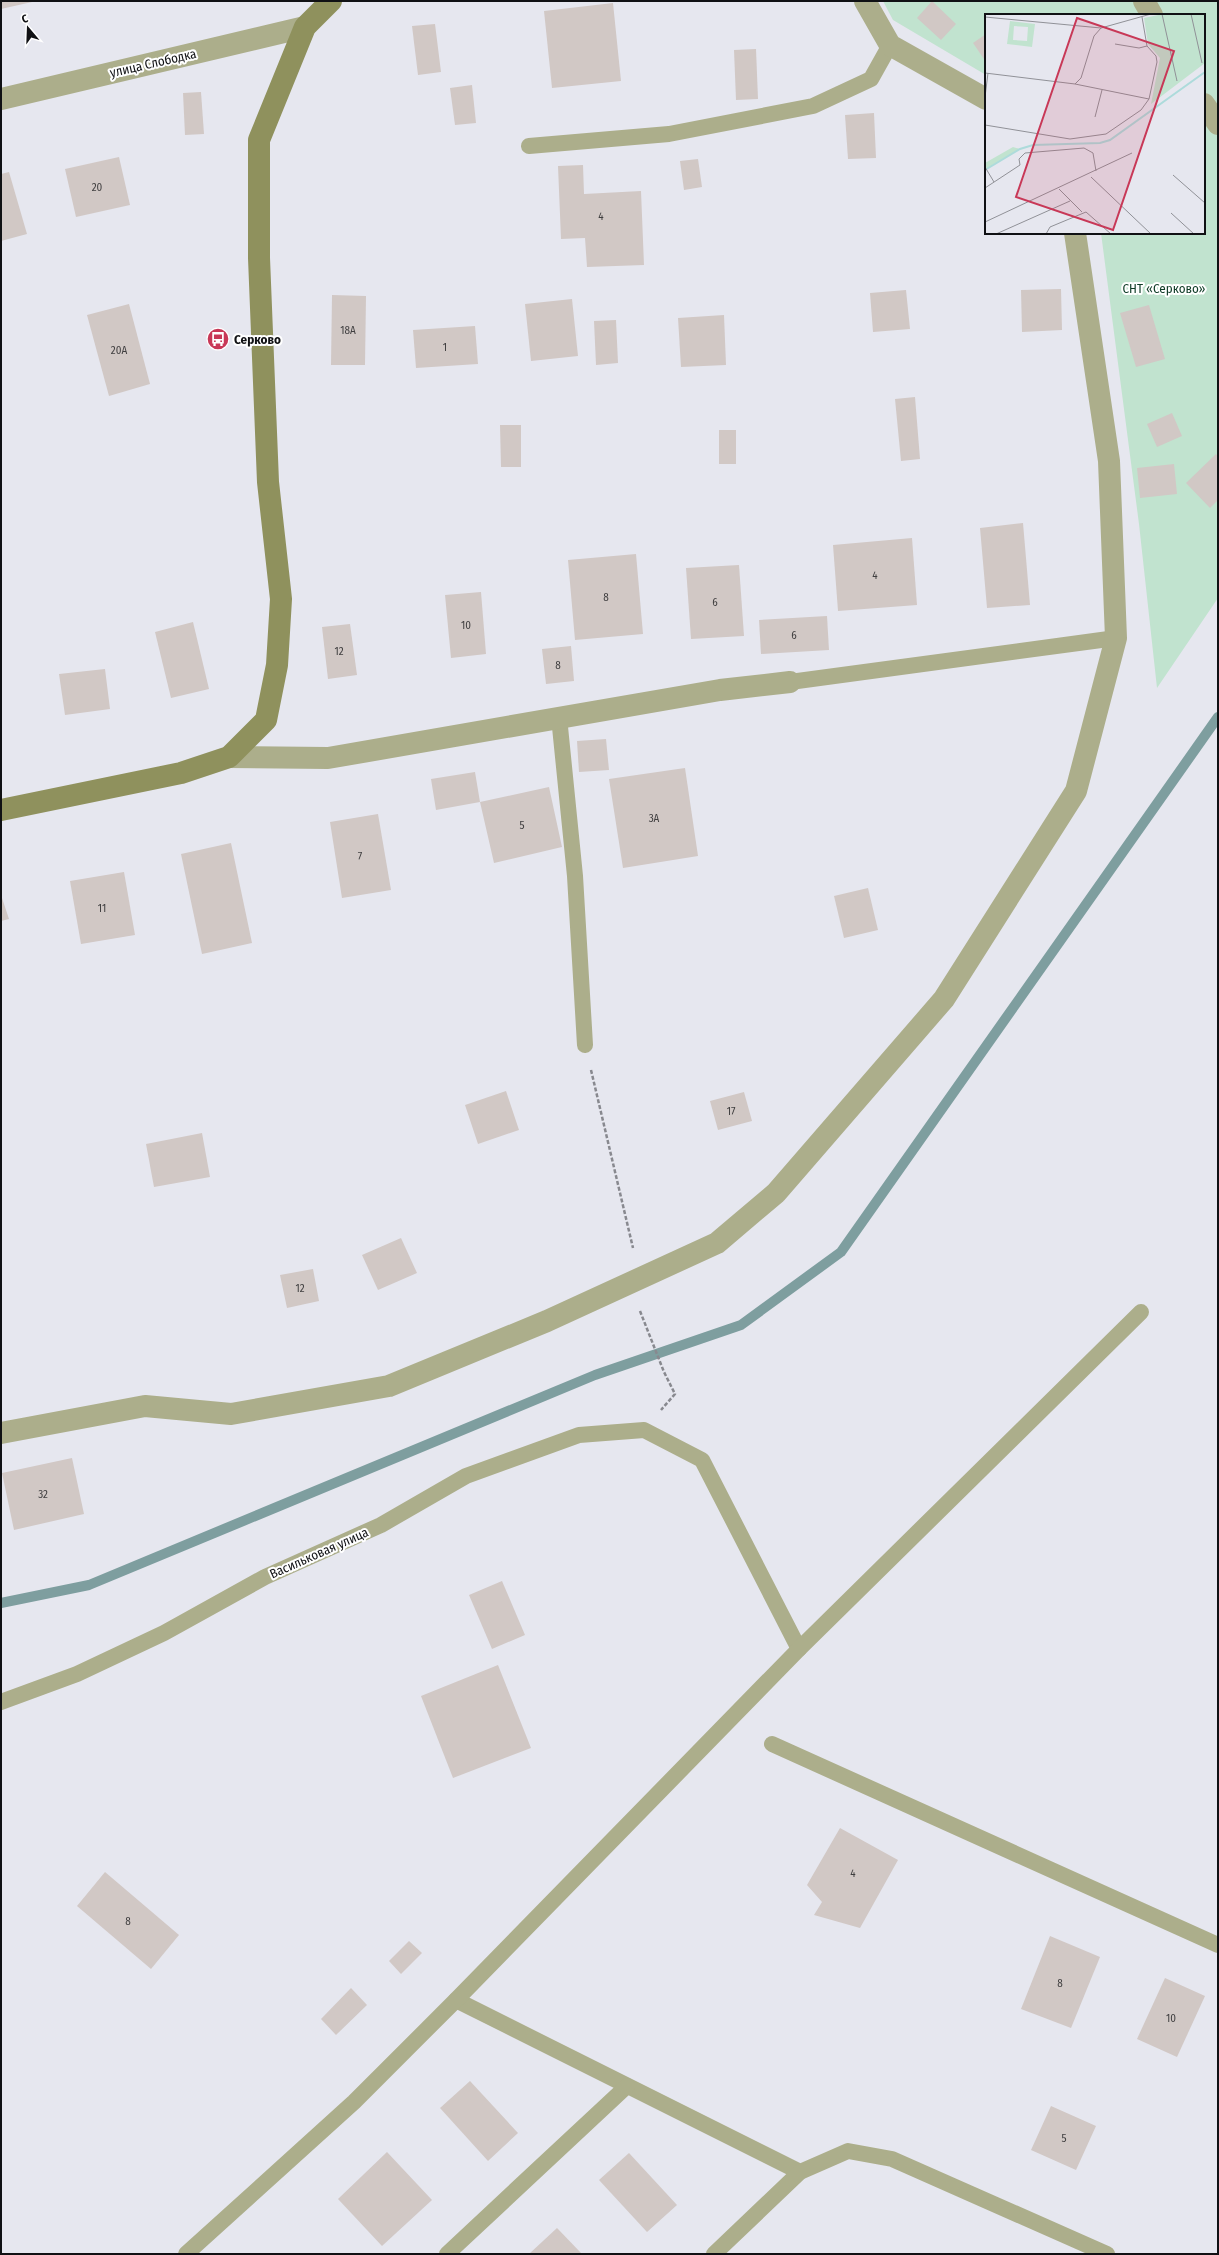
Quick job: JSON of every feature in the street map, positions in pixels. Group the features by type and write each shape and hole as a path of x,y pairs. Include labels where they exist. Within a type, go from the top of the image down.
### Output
{"main road":[{"path":"1,810 180,773 229,757 266,720 277,665 281,599 268,482 259,258 259,140 306,27 331,1"}],"street":[{"path":"865,1 890,45 985,98"},
{"path":"1144,1 1151,14"},
{"name":"улица Слободка","path":"1,99 306,27"},
{"path":"1205,105 1218,124"},
{"path":"1,1433 145,1406 231,1414 389,1386 547,1321 717,1243 776,1193 944,999 1076,791 1116,638 1110,461 1075,234"},
{"path":"229,757 328,758 720,690 790,682"}],"lane":[{"path":"529,146 669,134 813,106 871,78 890,45"},
{"path":"790,682 1116,638"},
{"path":"559,717 575,876 585,1045"},
{"path":"186,2254 354,2102 456,2000 799,1649 1141,1312"},
{"path":"644,1430 702,1460 799,1649"},
{"name":"Васильковая улица","path":"1,1702 77,1674 164,1633 265,1577 381,1525 466,1476 579,1436 644,1430"},
{"path":"772,1744 1218,1945"},
{"path":"456,2000 800,2172"},
{"path":"446,2254 627,2086"},
{"path":"714,2254 800,2172 848,2151 892,2159 1107,2254"}],"path":[{"path":"585,1045 640,1278"},
{"path":"644,1430 675,1394 664,1372 648,1331"}],"green space":[{"name":"СНТ «Серково»","path":"883,1 1218,1 1218,598 1157,688 1139,524 1101,234 1205,234 1205,14 985,14 985,74 893,20"}],"building":[{"path":"1,1 32,1 32,2 1,9"},
{"path":"932,1 956,24 941,40 917,18"},
{"path":"613,3 621,81 552,88 544,11"},
{"path":"435,24 441,72 418,75 412,26"},
{"path":"985,35 985,61 973,43"},
{"path":"756,49 758,99 736,100 734,50"},
{"path":"472,85 476,123 455,125 450,88"},
{"path":"201,92 204,134 185,135 183,93"},
{"path":"874,113 876,158 848,159 845,115"},
{"path":"119,157 130,205 76,217 65,169"},
{"path":"698,159 702,187 684,190 680,161"},
{"path":"583,165 584,194 641,191 644,265 587,267 585,238 561,239 558,166"},
{"path":"9,172 27,234 1,241 1,174"},
{"path":"1061,289 1062,330 1022,332 1021,290"},
{"path":"906,290 910,329 873,332 870,293"},
{"path":"332,295 366,296 365,365 331,365"},
{"path":"572,299 578,356 531,361 525,304"},
{"path":"129,304 150,384 109,396 87,315"},
{"path":"1149,305 1165,359 1136,367 1120,313"},
{"path":"724,315 726,365 681,367 678,318"},
{"path":"616,320 618,363 596,365 594,321"},
{"path":"475,326 478,364 416,368 413,330"},
{"path":"915,397 920,459 901,461 895,399"},
{"path":"1172,413 1182,436 1157,447 1147,424"},
{"path":"500,425 521,425 521,467 501,467"},
{"path":"719,430 736,430 736,464 719,464"},
{"path":"1216,454 1218,457 1218,500 1210,508 1186,483"},
{"path":"1174,464 1177,494 1140,498 1137,468"},
{"path":"1023,523 1030,605 987,608 980,528"},
{"path":"912,538 917,605 838,611 833,545"},
{"path":"636,554 643,634 575,640 568,560"},
{"path":"739,565 744,636 691,639 686,568"},
{"path":"481,592 486,654 451,658 445,595"},
{"path":"827,616 829,650 761,654 759,620"},
{"path":"193,622 209,689 171,698 155,632"},
{"path":"350,624 357,675 328,679 322,627"},
{"path":"571,646 574,681 546,684 542,649"},
{"path":"105,669 110,709 65,715 59,674"},
{"path":"606,739 609,770 579,772 577,741"},
{"path":"685,768 698,856 623,868 609,779"},
{"path":"475,772 480,802 436,810 431,779"},
{"path":"549,787 562,847 494,863 480,802"},
{"path":"378,814 391,890 342,898 330,822"},
{"path":"231,843 252,943 202,954 181,854"},
{"path":"124,872 135,935 81,944 70,881"},
{"path":"868,888 878,930 844,938 834,896"},
{"path":"1,895 9,919 1,921"},
{"path":"506,1091 519,1130 478,1144 465,1105"},
{"path":"744,1092 752,1121 718,1130 710,1101"},
{"path":"202,1133 210,1177 154,1187 146,1144"},
{"path":"401,1238 417,1273 378,1290 362,1255"},
{"path":"313,1269 319,1301 287,1308 280,1275"},
{"path":"72,1458 84,1514 14,1530 2,1473"},
{"path":"502,1581 525,1635 492,1649 469,1595"},
{"path":"498,1665 531,1748 453,1778 421,1696"},
{"path":"840,1828 898,1860 860,1928 814,1915 822,1902 807,1885"},
{"path":"105,1872 179,1935 151,1969 77,1906"},
{"path":"1050,1936 1100,1957 1071,2028 1021,2009"},
{"path":"409,1941 422,1953 401,1974 389,1961"},
{"path":"1165,1978 1205,1996 1177,2057 1137,2039"},
{"path":"351,1988 367,2005 336,2035 321,2019"},
{"path":"470,2081 518,2133 488,2161 440,2108"},
{"path":"1051,2106 1096,2126 1076,2170 1031,2150"},
{"path":"387,2152 432,2200 382,2246 338,2199"},
{"path":"629,2153 677,2205 647,2232 599,2180"},
{"path":"557,2228 582,2254 529,2254"}],"waterway":[{"path":"1,1603 89,1585 595,1375 741,1325 841,1252 1218,717"}],"place":[{"name":"Серково","path":"218,339"}]}
